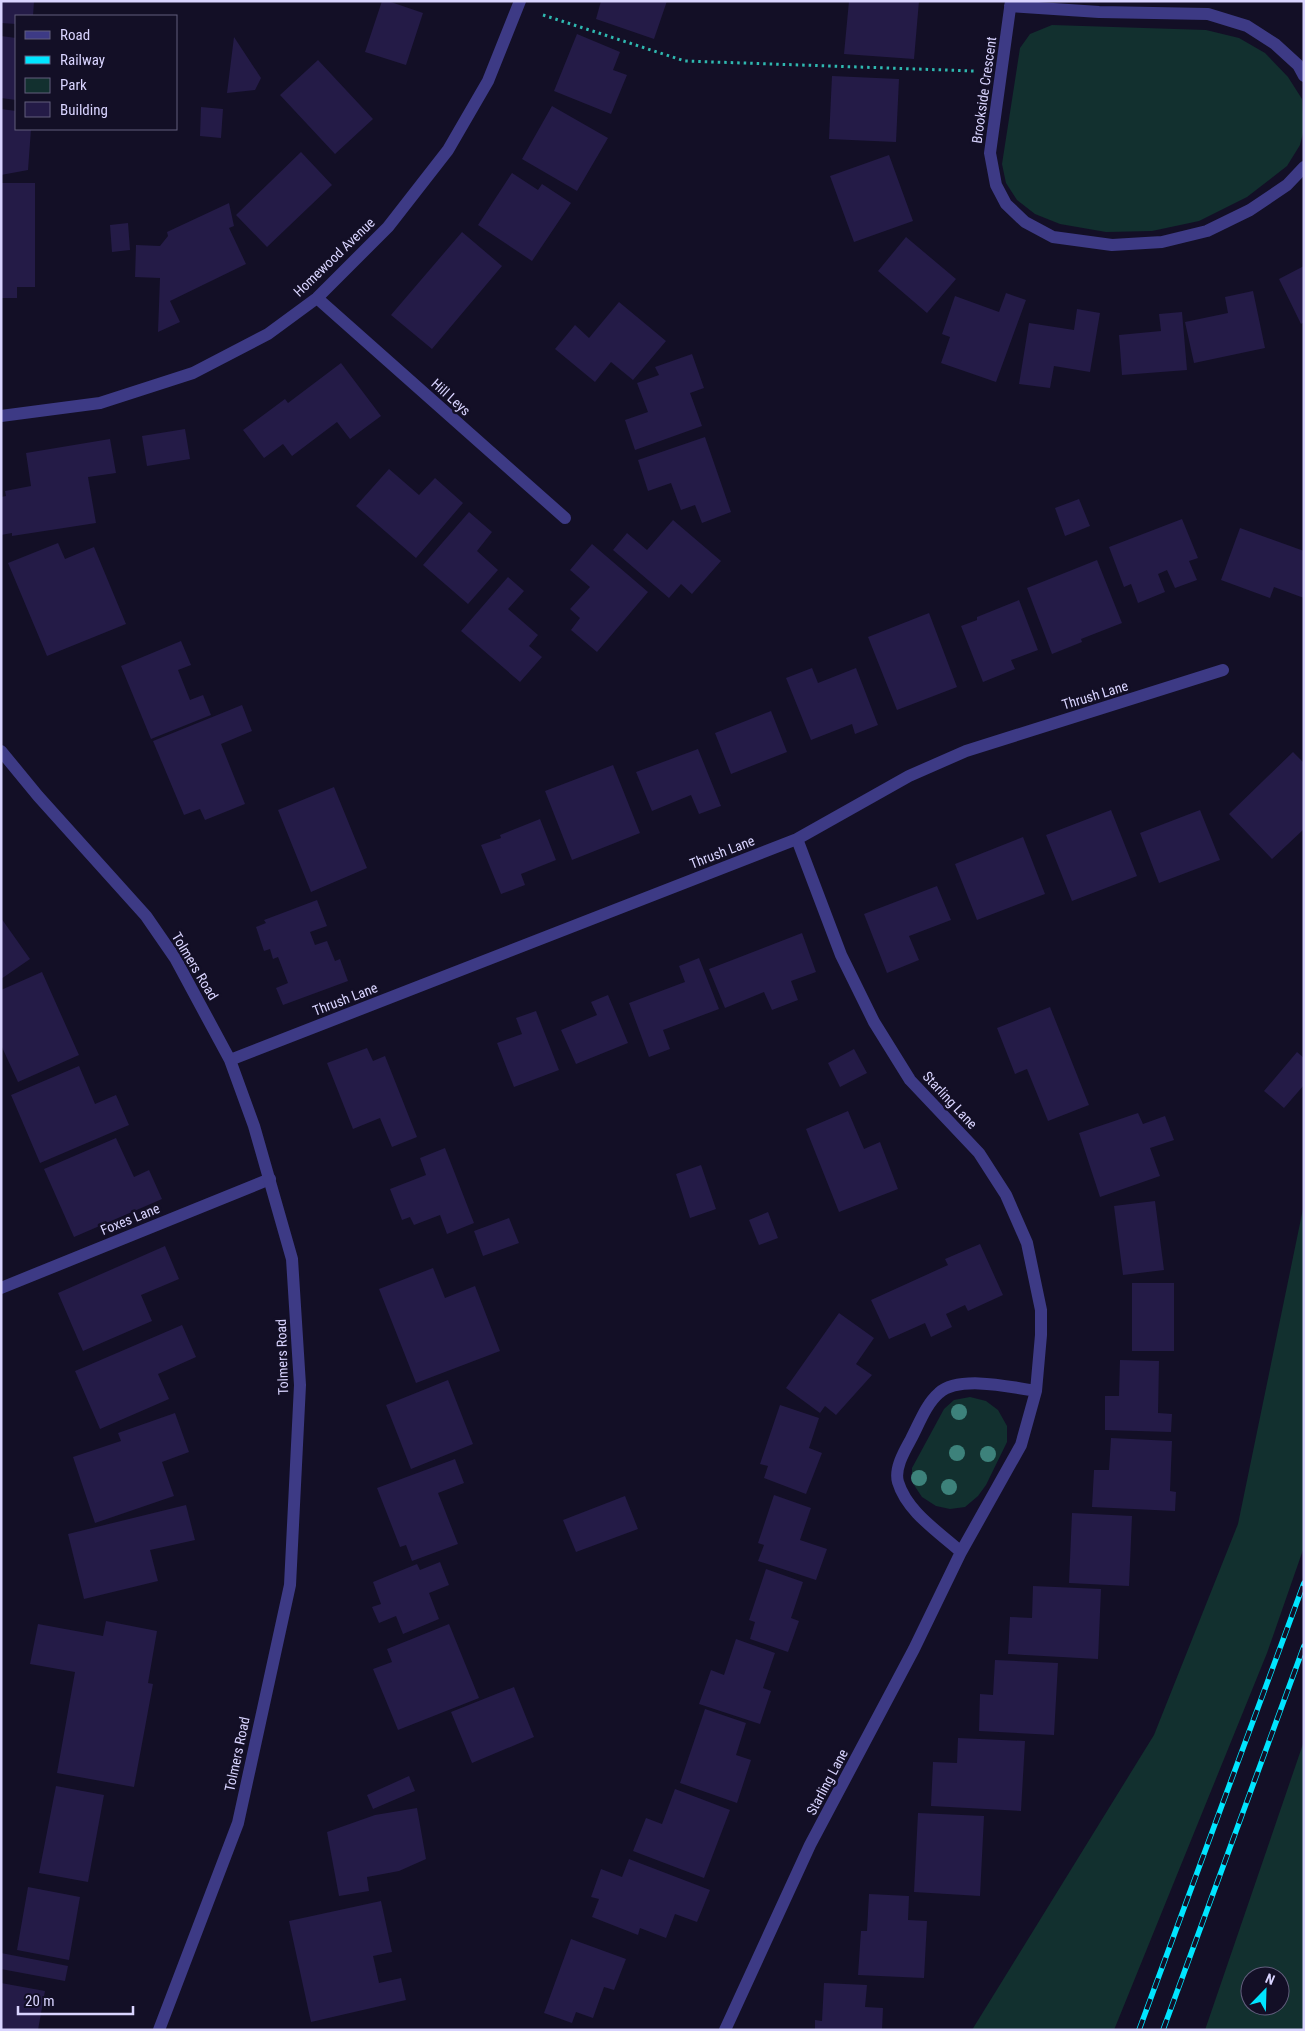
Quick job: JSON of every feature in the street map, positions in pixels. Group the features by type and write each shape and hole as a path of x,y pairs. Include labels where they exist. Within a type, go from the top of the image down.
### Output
{"street":[{"name":"Homewood Avenue","path":"1,416 100,403 193,373 268,334 317,298 388,227 448,150 488,81 519,4"},
{"name":"Brookside Crescent","path":"1304,76 1298,65 1275,44 1247,26 1208,14 1099,12 1010,4 990,153 996,185 1006,204 1025,222 1053,237 1112,245 1162,242 1207,231 1250,210 1287,185 1304,167"},
{"name":"Hill Leys","path":"317,298 565,518"},
{"name":"Thrush Lane","path":"230,1060 797,838 909,776 966,751 1223,670"},
{"name":"Tolmers Road","path":"1,751 38,796 146,916 175,958 230,1060 254,1126 292,1260 300,1385 290,1585 238,1823 159,2030"},
{"name":"Starling Lane","path":"725,2030 810,1845 914,1649 961,1552 1021,1445 1036,1391 1041,1335 1041,1310 1027,1243 1006,1195 979,1153 910,1080 874,1022 841,955 797,838"},
{"name":"Foxes Lane","path":"1,1288 270,1179"},
{"path":"961,1552 907,1502 897,1480 901,1459 928,1407 939,1392 963,1383 1036,1391"}],"path":[{"path":"519,4 685,61 1002,72"}],"green space":[{"path":"1052,25 1206,30 1239,38 1265,53 1288,77 1302,99 1304,129 1300,145 1287,166 1247,197 1199,221 1152,231 1106,232 1060,224 1035,214 1017,200 1006,183 1002,164 1020,48 1030,34"},
{"path":"1304,1204 1304,1547 1267,1653 1114,2030 972,2030 1154,1735 1238,1524"},
{"path":"970,1397 986,1401 998,1410 1007,1426 1007,1442 986,1485 978,1496 965,1507 950,1509 936,1506 922,1497 912,1482 912,1468 944,1409 954,1400"},
{"path":"1304,1741 1304,2030 1205,2030"}],"building":[{"path":"1,1 34,1 33,15 15,15 15,24 1,23"},
{"path":"382,1 388,1 423,13 406,65 365,52"},
{"path":"601,1 667,1 654,39 596,19"},
{"path":"849,1 919,1 914,59 844,54"},
{"path":"577,34 620,52 613,70 627,75 611,114 554,91"},
{"path":"1,36 15,38 15,100 1,98"},
{"path":"234,37 261,78 255,90 227,93"},
{"path":"318,60 373,119 335,154 280,95"},
{"path":"832,76 899,79 896,142 829,139"},
{"path":"552,106 608,138 577,191 522,159"},
{"path":"201,107 223,109 221,138 200,136"},
{"path":"1,109 15,111 15,130 31,130 28,170 1,175"},
{"path":"301,152 332,185 267,247 236,215"},
{"path":"889,155 913,221 854,242 830,176"},
{"path":"512,173 538,190 542,184 571,203 532,261 478,225"},
{"path":"1,183 35,183 35,287 17,287 17,298 1,298"},
{"path":"229,203 234,226 229,228 246,264 170,301 180,322 158,332 160,278 135,277 136,245 160,246 168,236 167,232"},
{"path":"128,223 130,250 112,252 110,225"},
{"path":"462,232 502,266 432,349 391,315"},
{"path":"906,237 956,279 927,313 878,271"},
{"path":"1304,266 1304,322 1301,324 1279,279"},
{"path":"1253,291 1265,348 1194,363 1185,322 1228,313 1225,297"},
{"path":"1006,293 1026,300 996,382 941,363 950,337 942,334 955,296 999,312"},
{"path":"619,302 666,341 633,380 611,362 595,382 555,349 575,325 589,338"},
{"path":"1077,309 1100,313 1090,372 1054,366 1050,388 1019,384 1029,323 1074,330"},
{"path":"1182,312 1187,370 1122,375 1119,335 1161,331 1159,314"},
{"path":"692,354 704,388 690,393 702,426 635,450 625,420 648,412 637,383 659,375 655,367"},
{"path":"341,363 381,416 350,439 337,422 292,456 283,444 264,458 243,430 285,399 288,403"},
{"path":"185,429 190,459 147,466 142,436"},
{"path":"705,437 731,512 702,523 695,505 681,510 671,483 648,491 638,460"},
{"path":"110,439 116,473 88,477 96,523 12,536 12,533 1,535 1,497 6,496 5,491 31,486 26,453"},
{"path":"389,469 419,495 435,478 463,503 416,558 356,506"},
{"path":"1079,499 1090,526 1065,536 1055,508"},
{"path":"469,512 492,532 477,551 498,570 468,604 423,565"},
{"path":"1182,519 1198,558 1189,561 1197,580 1175,588 1167,570 1158,574 1165,592 1138,603 1131,584 1124,587 1109,547"},
{"path":"673,520 721,561 692,594 681,584 669,598 613,550 627,533 647,550"},
{"path":"1240,528 1304,551 1304,598 1274,587 1270,598 1221,580"},
{"path":"58,543 65,559 94,547 126,624 47,656 8,563"},
{"path":"592,544 648,592 597,652 571,630 580,618 570,609 590,587 570,570"},
{"path":"1097,560 1122,623 1081,639 1082,642 1052,654 1027,588"},
{"path":"508,577 524,591 508,609 538,635 529,646 542,657 520,682 461,631"},
{"path":"1019,600 1038,650 1011,660 1015,669 983,682 961,626 977,620 977,617"},
{"path":"929,613 957,687 897,710 868,637"},
{"path":"181,641 191,665 178,670 190,700 203,695 211,715 151,739 121,666"},
{"path":"812,668 818,683 856,668 878,725 855,734 852,724 811,740 786,678"},
{"path":"242,705 252,731 221,744 245,804 205,820 200,809 184,815 153,741"},
{"path":"771,711 787,752 731,774 715,733"},
{"path":"698,749 721,806 699,814 691,795 652,811 636,772"},
{"path":"1293,752 1304,763 1304,829 1272,859 1229,814"},
{"path":"613,765 640,833 572,860 545,791"},
{"path":"334,787 367,868 311,892 278,810"},
{"path":"1111,810 1137,876 1072,901 1046,835"},
{"path":"1200,810 1220,860 1159,883 1140,833"},
{"path":"540,819 556,860 521,874 525,885 501,894 481,845 501,838 500,835"},
{"path":"1023,837 1045,894 977,920 955,864"},
{"path":"937,886 951,920 909,936 919,960 887,973 864,914"},
{"path":"317,900 327,926 310,932 315,945 327,941 335,961 340,959 348,981 283,1005 276,988 288,983 278,957 273,959 270,949 264,951 256,927 266,923 264,920"},
{"path":"1,918 30,959 1,979"},
{"path":"802,933 816,972 791,981 798,1000 772,1010 764,992 725,1008 709,969"},
{"path":"699,958 719,1009 663,1030 670,1049 649,1057 629,1003 685,982 679,966"},
{"path":"42,972 79,1055 18,1082 1,1045 1,990"},
{"path":"608,995 628,1043 576,1064 561,1030 597,1015 591,1002"},
{"path":"1050,1007 1089,1105 1048,1121 1027,1069 1015,1074 997,1028"},
{"path":"536,1011 559,1070 514,1087 497,1043 522,1034 516,1018"},
{"path":"367,1048 373,1061 385,1056 417,1137 392,1147 380,1118 353,1129 327,1063"},
{"path":"854,1049 867,1073 840,1087 828,1063"},
{"path":"1297,1052 1304,1058 1304,1085 1284,1108 1264,1091"},
{"path":"79,1066 95,1104 116,1095 129,1125 40,1163 11,1095"},
{"path":"848,1111 864,1149 880,1142 898,1189 839,1212 806,1129"},
{"path":"1138,1113 1143,1124 1165,1116 1174,1140 1150,1148 1160,1176 1100,1197 1079,1133"},
{"path":"116,1138 134,1177 149,1170 162,1199 74,1237 44,1169"},
{"path":"445,1148 474,1223 447,1234 440,1215 414,1225 410,1217 402,1220 390,1189 426,1175 420,1158"},
{"path":"701,1165 716,1209 690,1218 676,1174"},
{"path":"1155,1201 1164,1270 1123,1275 1114,1206"},
{"path":"768,1212 778,1238 759,1245 749,1220"},
{"path":"509,1218 519,1243 483,1256 474,1231"},
{"path":"980,1244 1003,1295 968,1311 965,1305 946,1314 952,1327 931,1337 925,1323 889,1339 871,1300 948,1265 945,1259"},
{"path":"165,1246 179,1279 141,1295 152,1321 83,1351 58,1293"},
{"path":"433,1268 445,1298 475,1286 500,1351 416,1383 379,1289"},
{"path":"1132,1283 1174,1283 1174,1351 1132,1351"},
{"path":"839,1313 874,1338 856,1364 872,1375 836,1415 825,1406 820,1413 786,1388"},
{"path":"182,1325 196,1357 158,1374 169,1399 100,1429 75,1371"},
{"path":"1120,1360 1159,1361 1158,1413 1172,1414 1171,1432 1105,1430 1105,1396 1119,1396"},
{"path":"448,1380 473,1444 411,1469 386,1405"},
{"path":"780,1405 819,1418 809,1448 822,1453 806,1494 764,1478 768,1466 760,1464"},
{"path":"175,1413 189,1452 162,1462 174,1496 95,1523 73,1457 121,1441 118,1433"},
{"path":"1111,1438 1172,1441 1170,1491 1176,1492 1175,1511 1092,1507 1094,1470 1109,1470"},
{"path":"455,1459 464,1483 438,1493 458,1544 412,1561 406,1545 400,1547 377,1488"},
{"path":"774,1495 811,1508 800,1540 827,1549 816,1580 758,1561 764,1545 758,1543"},
{"path":"625,1496 638,1529 576,1552 563,1520"},
{"path":"186,1505 195,1540 150,1550 158,1581 84,1599 68,1534"},
{"path":"1072,1513 1132,1516 1129,1586 1069,1583"},
{"path":"440,1562 449,1585 429,1593 439,1619 403,1634 396,1616 379,1623 372,1607 381,1604 373,1582 417,1564 420,1570"},
{"path":"766,1569 803,1582 791,1618 799,1621 788,1652 750,1639 755,1622 749,1620"},
{"path":"1033,1586 1101,1589 1098,1659 1008,1654 1010,1617 1032,1618"},
{"path":"106,1621 157,1631 148,1683 153,1684 134,1787 57,1773 75,1672 30,1664 38,1624 103,1636"},
{"path":"449,1624 479,1698 398,1730 373,1669 392,1662 387,1649"},
{"path":"736,1639 775,1653 763,1688 771,1691 760,1724 699,1704 711,1670 724,1675"},
{"path":"995,1660 1058,1663 1054,1735 979,1731 980,1694 993,1695"},
{"path":"514,1687 534,1737 472,1763 451,1712"},
{"path":"705,1709 746,1723 736,1755 751,1760 737,1803 680,1783"},
{"path":"958,1738 1025,1741 1021,1811 931,1806 933,1762 957,1763"},
{"path":"409,1776 415,1791 373,1809 367,1795"},
{"path":"56,1786 104,1795 88,1882 39,1873"},
{"path":"675,1789 730,1810 704,1878 633,1851 646,1818 662,1824"},
{"path":"417,1808 426,1859 399,1871 367,1877 369,1891 339,1896 327,1832 375,1815"},
{"path":"918,1813 984,1816 980,1896 914,1892"},
{"path":"629,1859 710,1890 697,1922 675,1914 666,1938 640,1928 638,1935 592,1917 599,1899 591,1897 601,1869 622,1877"},
{"path":"28,1887 80,1897 69,1960 17,1950"},
{"path":"869,1894 909,1896 908,1920 927,1921 924,1978 858,1975 861,1931 867,1931"},
{"path":"381,1901 392,1952 373,1956 379,1983 401,1978 406,2000 311,2022 289,1921"},
{"path":"571,1939 626,1959 614,1990 604,1987 593,2018 576,2012 572,2023 544,2013"},
{"path":"1,1953 68,1966 65,1981 1,1969"},
{"path":"1,1983 45,1991 38,2030 1,2030"},
{"path":"824,1983 867,1985 865,2007 883,2008 882,2030 815,2030 815,2020 822,2021"}],"railway":[{"path":"1139,2030 1304,1583"},
{"path":"1163,2030 1304,1646"}]}
